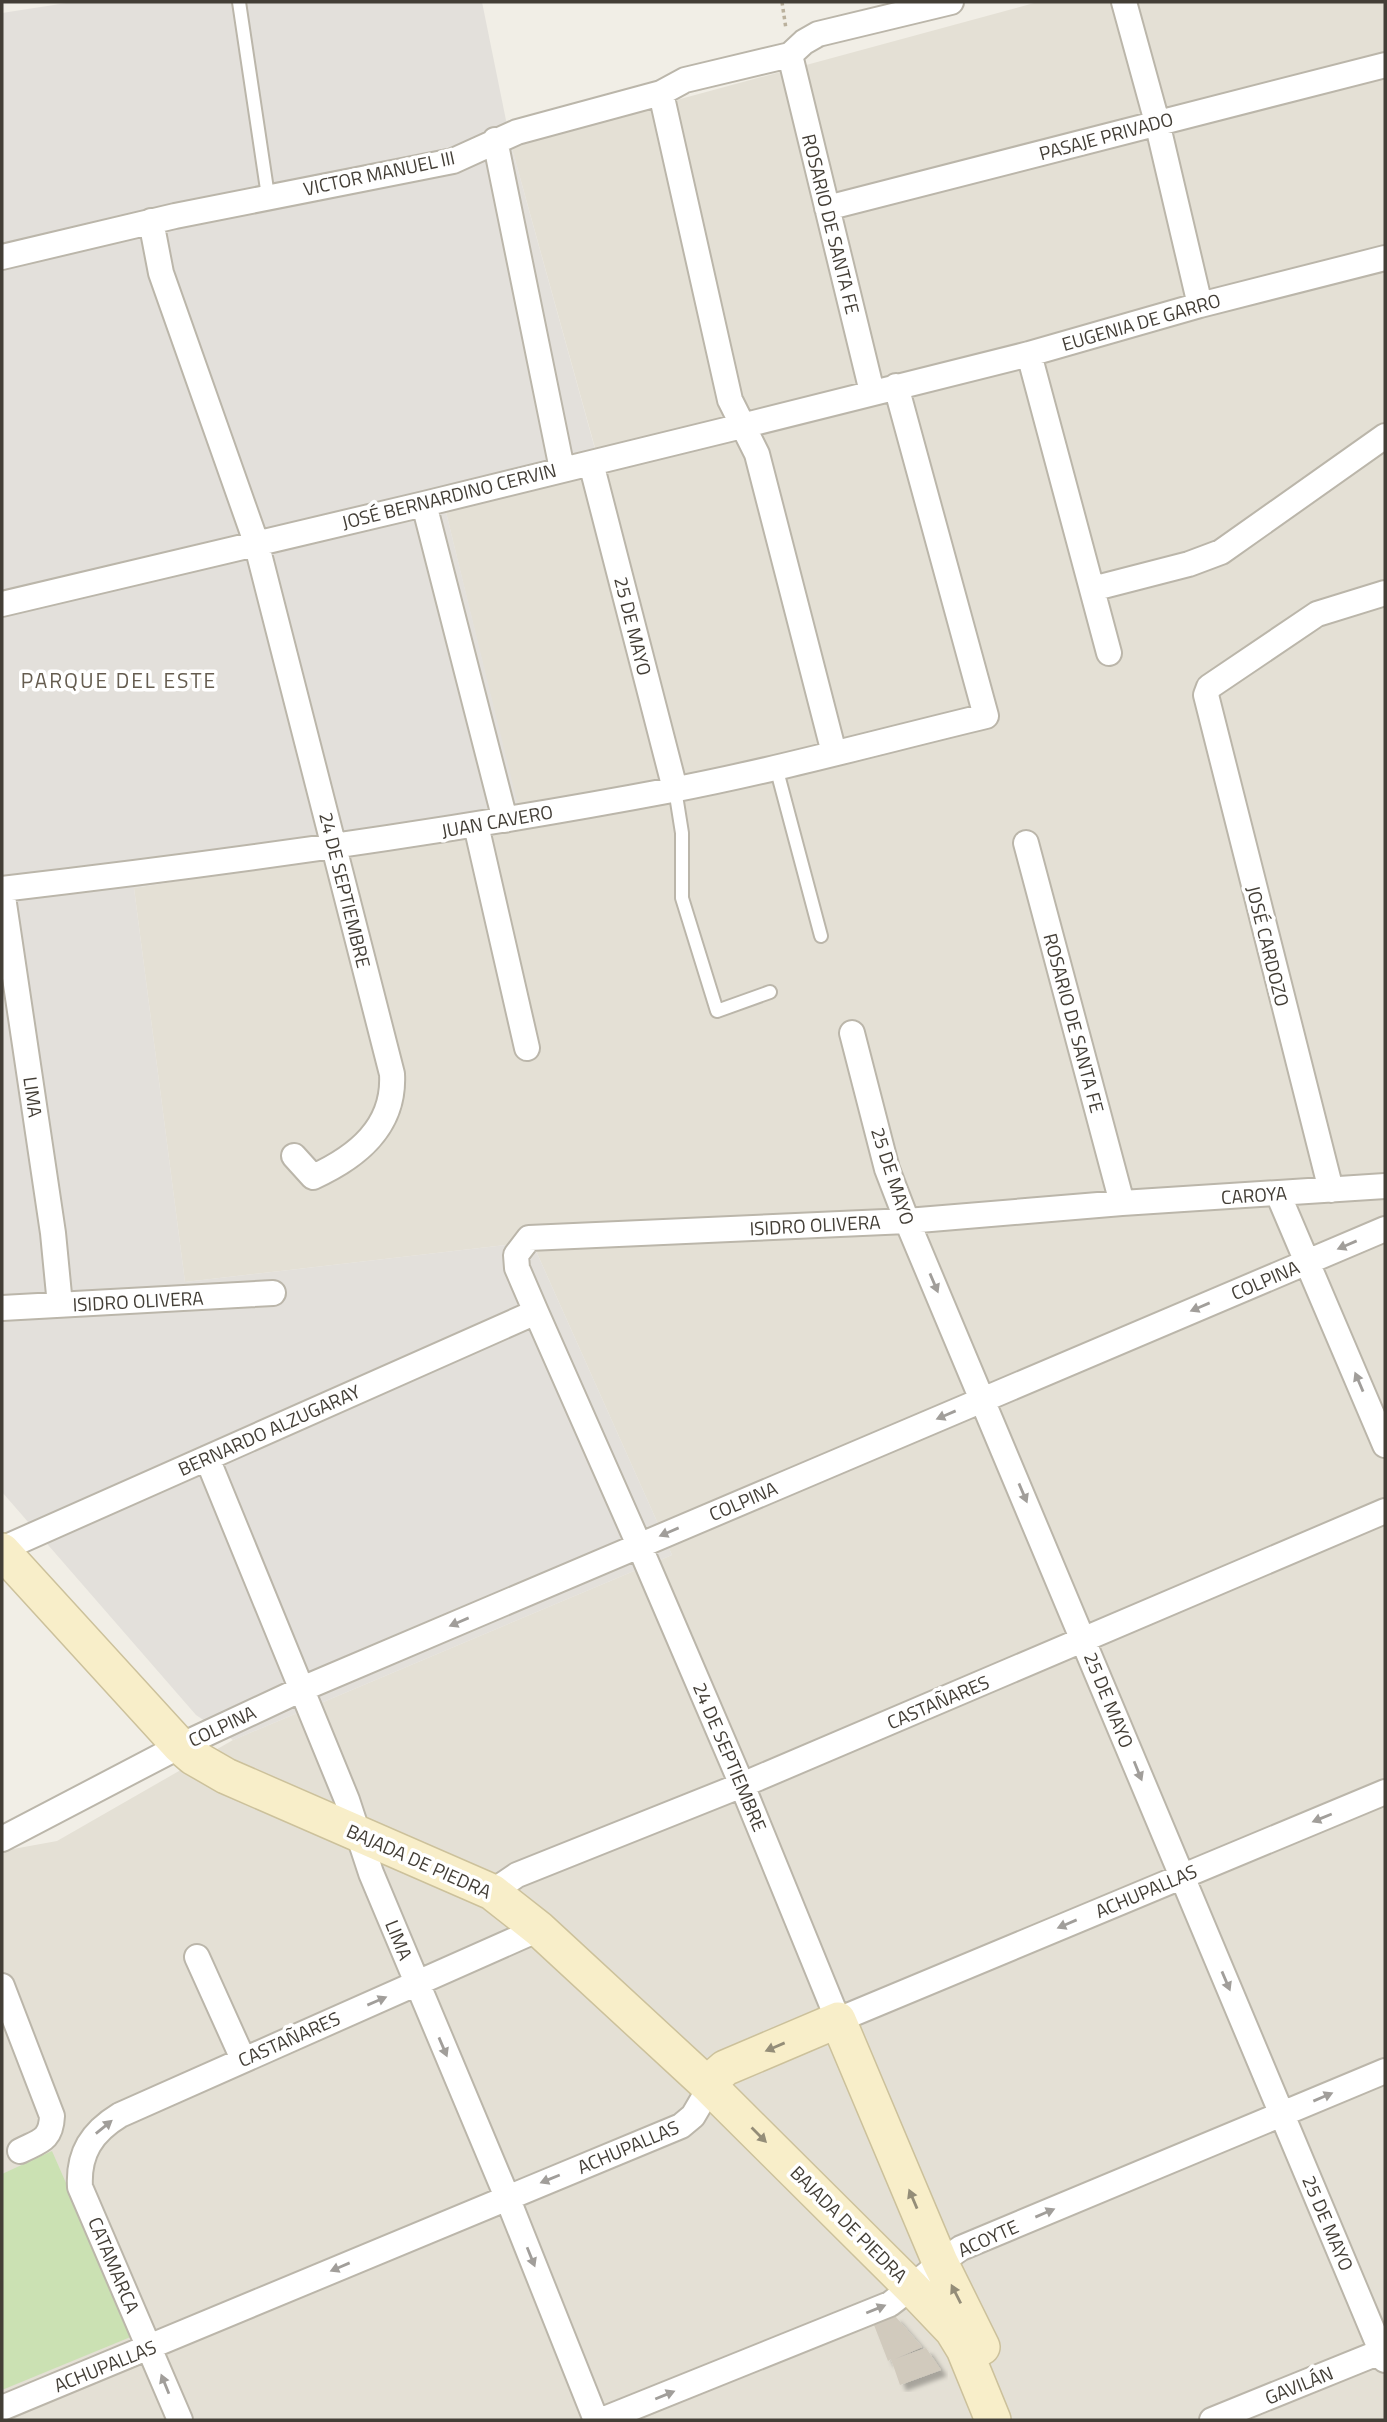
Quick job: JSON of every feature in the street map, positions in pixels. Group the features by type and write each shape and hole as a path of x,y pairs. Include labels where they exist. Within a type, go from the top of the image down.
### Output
{"main road":[{"name":"BAJADA DE PIEDRA","path":"2,1550 193,1758 226,1776 492,1892 539,1929 710,2087 953,2331 964,2350 993,2420"},
{"name":"ACHUPALLAS","path":"710,2087 725,2068 838,2020"},
{"name":"24 DE SEPTIEMBRE","path":"838,2020 940,2262 973,2326 1015,2420"}],"street":[{"path":"790,55 818,34 951,2"},
{"path":"1124,2 1157,122 1200,305"},
{"name":"VICTOR MANUEL III","path":"2,257 268,196 453,161 517,132 661,93 685,80 790,55"},
{"name":"ROSARIO DE SANTA FE","path":"790,55 872,392"},
{"name":"PASAJE PRIVADO","path":"827,208 1385,65"},
{"path":"661,93 730,400 757,454 834,753"},
{"path":"495,140 562,469"},
{"name":"24 DE SEPTIEMBRE","path":"151,221 161,273 256,542 392,1074 393,1091 388,1111 364,1146 327,1171 313,1177 294,1156"},
{"name":"EUGENIA DE GARRO","path":"896,386 1029,354 1200,305 1385,258"},
{"path":"1029,354 1109,653"},
{"name":"JOSÉ BERNARDINO CERVIN","path":"2,604 424,504 896,386"},
{"name":"JUAN CAVERO","path":"2,889 333,846 505,820 675,789 986,716 896,386"},
{"path":"1092,589 1189,564 1221,552 1385,436"},
{"name":"25 DE MAYO","path":"591,463 675,789"},
{"path":"424,504 505,820"},
{"name":"JOSÉ CARDOZO","path":"1331,1190 1206,695 1209,687 1317,614 1385,593"},
{"path":"476,825 527,1048"},
{"name":"ROSARIO DE SANTA FE","path":"1026,843 1122,1203"},
{"name":"LIMA","path":"2,889 51,1219 60,1305"},
{"name":"25 DE MAYO","path":"852,1033 887,1169 907,1221 1384,2354"},
{"name":"CAROYA","path":"1122,1203 1385,1186"},
{"path":"1278,1194 1385,1445"},
{"name":"ISIDRO OLIVERA","path":"516,1255 529,1238 907,1221 1122,1203"},
{"name":"COLPINA","path":"180,1746 302,1689 1385,1228"},
{"name":"24 DE SEPTIEMBRE","path":"516,1255 517,1268 742,1785 838,2020"},
{"name":"ISIDRO OLIVERA","path":"2,1308 273,1293"},
{"name":"BERNARDO ALZUGARAY","path":"2,1550 536,1312"},
{"name":"LIMA","path":"207,1458 302,1689 359,1835 371,1873 507,2197 596,2420"},
{"name":"CASTAÑARES","path":"492,1892 517,1875 742,1785 1385,1511"},
{"path":"2,1839 180,1746"},
{"name":"ACHUPALLAS","path":"838,2020 1385,1793"},
{"name":"CASTAÑARES","path":"80,2187 79,2171 87,2145 105,2124 120,2115 539,1929"},
{"path":"197,1956 243,2059"},
{"path":"2,1986 51,2116 51,2129 46,2138 20,2151"},
{"name":"ACOYTE","path":"602,2420 890,2304 961,2248 1385,2071"},
{"name":"ACHUPALLAS","path":"2,2408 681,2126 693,2116 710,2087"},
{"name":"CATAMARCA","path":"80,2187 180,2420"},
{"name":"GAVILÁN","path":"1212,2420 1384,2354"}],"lane":[{"path":"239,2 268,196"},
{"path":"776,767 821,936"},
{"path":"675,789 682,833 682,898 717,1011 770,992"}],"shaded area":[{"path":"73,2 482,2 511,145 600,467 445,508 523,826 134,888 185,1282 532,1242 672,1555 233,1740 196,1715 2,1492 2,13"},
{"path":"1038,2 1385,2 1385,2420 2,2420 2,1851 57,1841 233,1740 672,1555 532,1242 185,1282 134,888 522,826 445,508 600,466 511,145"}],"green space":[{"path":"52,2151 133,2336 2,2390 2,2174"}],"building":[{"path":"895,2316 922,2347 895,2359 926,2348 941,2370 900,2385 874,2325"}],"district":[{"name":"PARQUE DEL ESTE","path":"119,681"}]}
